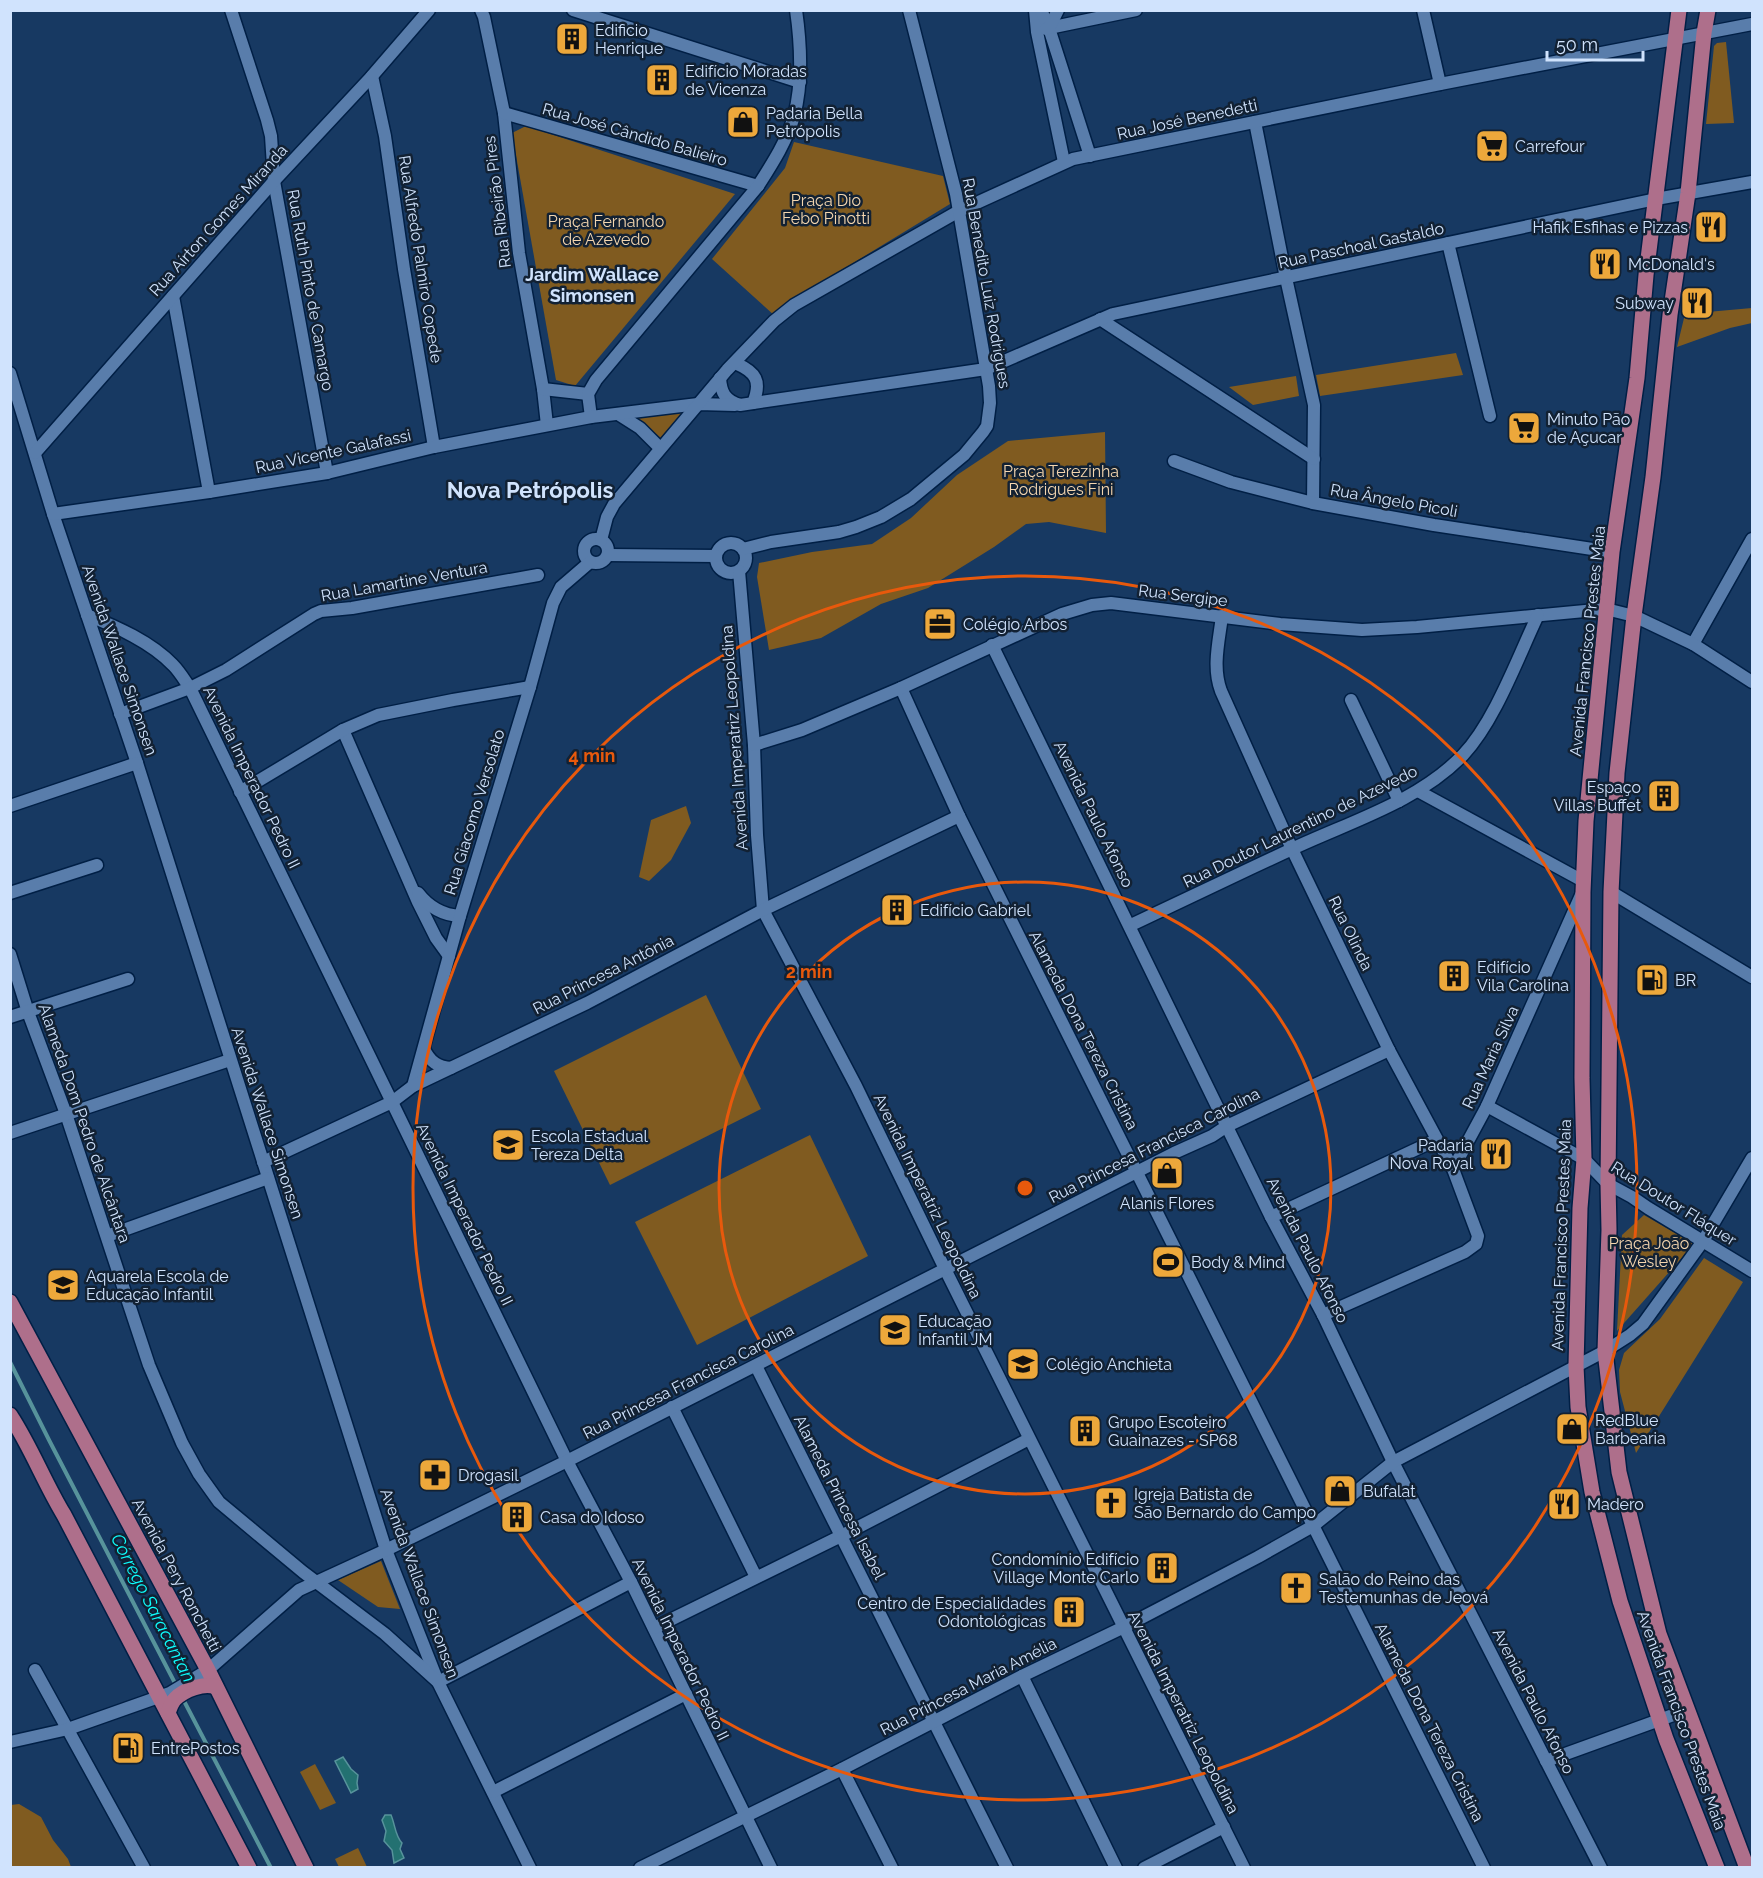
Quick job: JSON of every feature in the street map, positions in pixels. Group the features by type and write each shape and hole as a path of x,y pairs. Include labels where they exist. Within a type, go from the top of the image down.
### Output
{"main road":[{"name":"Avenida Francisco Prestes Maia","path":"1679,10 1646,275 1637,378 1612,552 1586,821 1583,886 1584,1159 1580,1215 1576,1366 1578,1407 1592,1492 1620,1601 1660,1720 1717,1868"},
{"name":"Avenida Francisco Prestes Maia","path":"1708,10 1688,193 1670,315 1617,773 1611,892 1608,1184 1610,1230 1605,1351 1619,1472 1659,1635 1747,1868"},
{"name":"Avenida Pery Ronchetti","path":"10,1302 201,1678"},
{"path":"10,1415 26,1441 50,1492 168,1696 168,1713 249,1868"},
{"path":"168,1696 201,1678 204,1684 216,1687 306,1868"}],"street":[{"name":"Rua Ruth Pinto de Camargo","path":"231,10 271,136 274,181 327,473"},
{"name":"Rua Aírton Gomes Miranda","path":"35,453 274,181 372,76 429,10"},
{"name":"Rua Ribeirão Pires","path":"482,10 504,113 519,252 543,389 547,425"},
{"path":"573,10 598,15 800,82"},
{"path":"591,417 588,394 596,380 758,186 776,158 794,116 800,82 800,36 796,10"},
{"name":"Rua Benedito Luiz Rodrigues","path":"743,549 771,542 839,532 881,518 911,499 964,455 987,426 990,403 986,369 959,211 909,10"},
{"path":"1035,10 1090,156"},
{"path":"1041,10 1064,162"},
{"path":"1043,30 1058,10"},
{"path":"1043,30 1136,10"},
{"path":"1423,10 1440,84"},
{"name":"Rua José Benedetti","path":"698,404 774,321 794,306 959,211 1064,162 1440,84 1752,24"},
{"name":"Rua Alfredo Palmiro Copede","path":"372,76 385,136 404,269 434,447"},
{"name":"Rua José Cândido Balieiro","path":"504,113 758,186"},
{"path":"1256,122 1286,278 1314,405 1313,503"},
{"name":"Rua Paschoal Gastaldo","path":"986,369 1100,319 1124,311 1656,199 1752,182"},
{"path":"1448,243 1490,416"},
{"path":"173,296 209,492"},
{"path":"1100,319 1314,459"},
{"path":"735,363 751,372 756,378 758,386 753,403"},
{"path":"720,378 723,393 732,402 740,405 986,369"},
{"name":"Avenida Wallace Simonsen","path":"10,373 53,514 137,763 386,1550 438,1682 530,1868"},
{"path":"543,389 588,394"},
{"path":"601,540 607,517 614,504 698,404"},
{"name":"Rua Vicente Galafassi","path":"53,514 327,473 434,447 591,417 698,404 740,405"},
{"path":"618,414 640,428 660,448"},
{"name":"Rua Ângelo Picoli","path":"1174,461 1231,482 1313,503 1434,525 1612,552"},
{"path":"1692,644 1752,539"},
{"path":"590,540 601,540 607,546 608,555 599,563 590,562 584,553 585,546 590,540"},
{"path":"730,543 743,549 746,559 743,568 730,574 721,569 716,556 721,547 730,543"},
{"path":"608,555 716,556"},
{"name":"Rua Giacomo Versolato","path":"413,1086 460,916 557,594 590,562"},
{"name":"Avenida Imperatriz Leopoldina","path":"739,571 754,745 757,835 763,910 856,1086 1029,1439 1244,1868"},
{"name":"Rua Lamartine Ventura","path":"120,714 190,688 226,670 305,618 321,611 352,608 538,575"},
{"name":"Rua Sergipe","path":"754,745 802,730 901,688 1062,614 1092,605 1118,604 1280,624 1362,630 1606,609 1634,616 1692,644 1752,682"},
{"name":"Avenida Imperador Pedro II","path":"87,615 145,644 173,665 190,688 567,1461 631,1582 771,1868"},
{"name":"Rua Doutor Laurentino de Azevedo","path":"1131,925 1399,801 1442,774 1463,755 1480,734 1538,615"},
{"name":"Rua Olinda","path":"1222,616 1216,659 1218,682 1292,849 1389,1050 1453,1169 1478,1236 1476,1244 1465,1252 1323,1315"},
{"name":"Avenida Paulo Afonso","path":"992,645 1131,925 1271,1217 1323,1315 1393,1462 1601,1868"},
{"path":"240,792 343,730 378,715 530,687"},
{"name":"Alameda Dona Tereza Cristina","path":"901,688 959,816 1484,1868"},
{"path":"1351,700 1399,801"},
{"path":"343,730 409,882 436,938 449,956"},
{"path":"10,806 137,763"},
{"path":"1418,791 1583,886"},
{"name":"Rua Princesa Antônia","path":"263,1162 392,1102 413,1086 587,1003 763,910 959,816"},
{"path":"10,893 97,865"},
{"path":"409,882 432,908 460,916"},
{"name":"Rua Maria Silva","path":"1453,1169 1487,1106 1583,886"},
{"path":"1611,892 1752,977"},
{"name":"Alameda Dom Pedro de Alcântara","path":"10,954 149,1365 182,1443 199,1474 219,1502 315,1581 385,1634 438,1682"},
{"path":"10,1017 128,979"},
{"path":"424,1049 437,1065 451,1068"},
{"name":"Rua Princesa Francisca Carolina","path":"201,1678 299,1590 315,1581 386,1550 567,1461 1212,1136 1227,1126 1389,1050"},
{"path":"10,1133 230,1060"},
{"name":"Rua Doutor Fláquer","path":"1487,1106 1584,1159 1608,1184 1752,1271"},
{"path":"1271,1217 1436,1140"},
{"name":"Rua Princesa Maria Amélia","path":"640,1868 842,1769 1258,1557 1313,1526 1393,1462 1605,1351 1643,1324 1702,1241 1752,1158"},
{"path":"107,1236 268,1178"},
{"name":"Alameda Princesa Isabel","path":"756,1366 1007,1868"},
{"path":"672,1407 756,1577"},
{"path":"10,1426 50,1492"},
{"path":"654,1628 841,1536 1029,1439"},
{"path":"438,1682 631,1582"},
{"path":"35,1670 144,1868"},
{"path":"1022,1676 1116,1868"},
{"path":"493,1792 686,1694"},
{"path":"10,1742 68,1729 168,1696"},
{"path":"1546,1761 1687,1710"},
{"path":"842,1769 892,1868"},
{"path":"1144,1868 1224,1827"}],"green space":[{"path":"1726,42 1734,123 1706,124 1714,46 1717,43"},
{"name":"Praça Fernando de Azevedo","path":"526,126 735,194 575,386 556,380 512,133"},
{"name":"Praça Dio Febo Pinotti","path":"794,142 943,176 950,204 794,299 775,316 712,259 785,168"},
{"path":"1752,308 1752,323 1730,328 1677,347 1685,314"},
{"path":"1456,353 1463,375 1320,396 1316,375"},
{"path":"1296,376 1299,396 1253,405 1229,387"},
{"path":"687,410 662,439 632,414"},
{"name":"Praça Terezinha Rodrigues Fini","path":"1105,432 1106,533 1049,522 1026,524 928,588 881,604 821,638 769,650 757,577 759,563 812,552 872,544 911,518 957,475 1008,441"},
{"path":"686,806 691,823 671,860 649,881 639,877 651,820"},
{"path":"706,995 761,1109 610,1185 554,1071"},
{"path":"810,1135 868,1256 697,1345 635,1222"},
{"name":"Praça João Wesley","path":"1644,1215 1694,1244 1617,1331 1622,1235"},
{"path":"1704,1258 1743,1282 1636,1453 1620,1392 1619,1370 1624,1353 1660,1319"},
{"path":"381,1561 400,1609 378,1607 338,1580"},
{"path":"315,1764 336,1803 320,1810 300,1772"},
{"path":"19,1804 41,1817 71,1867 11,1867 11,1805"},
{"path":"358,1848 367,1867 339,1867 335,1859"}],"shaded area":[{"path":"343,1757 358,1775 358,1789 351,1793 335,1761"},
{"path":"385,1815 391,1815 396,1833 402,1843 400,1849 404,1858 394,1863 392,1850 384,1841 386,1831 382,1820"}],"waterway":[{"name":"Córrego Saracantan","path":"10,1362 177,1687"},
{"name":"Córrego Saracantan","path":"183,1699 271,1868"}],"place":[{"name":"Edificio Henrique","path":"572,39"},
{"name":"Edifício Moradas de Vicenza","path":"662,80"},
{"name":"Padaria Bella Petrópolis","path":"743,122"},
{"name":"Carrefour","path":"1492,146"},
{"name":"Hafik Esfihas e Pizzas","path":"1711,227"},
{"name":"McDonald's","path":"1605,264"},
{"name":"Subway","path":"1697,303"},
{"name":"Minuto Pão de Açucar","path":"1524,428"},
{"name":"Colégio Arbos","path":"940,624"},
{"name":"Espaço Villas Buffet","path":"1664,796"},
{"name":"Edifício Gabriel","path":"897,910"},
{"name":"Edifício Vila Carolina","path":"1454,976"},
{"name":"BR","path":"1652,980"},
{"name":"Escola Estadual Tereza Delta","path":"508,1145"},
{"name":"Padaria Nova Royal","path":"1496,1154"},
{"name":"Alanis Flores","path":"1167,1173"},
{"name":"Body & Mind","path":"1168,1262"},
{"name":"Aquarela Escola de Educação Infantil","path":"63,1285"},
{"name":"Educação Infantil JM","path":"895,1330"},
{"name":"Colégio Anchieta","path":"1023,1364"},
{"name":"RedBlue Barbearia","path":"1572,1429"},
{"name":"Grupo Escoteiro Guainazes - SP68","path":"1085,1431"},
{"name":"Drogasil","path":"435,1475"},
{"name":"Bufalat","path":"1340,1491"},
{"name":"Igreja Batista de São Bernardo do Campo","path":"1111,1503"},
{"name":"Madero","path":"1564,1504"},
{"name":"Casa do Idoso","path":"517,1517"},
{"name":"Condomínio Edifício Village Monte Carlo","path":"1162,1568"},
{"name":"Salão do Reino das Testemunhas de Jeová","path":"1296,1588"},
{"name":"Centro de Especialidades Odontológicas","path":"1069,1612"},
{"name":"EntrePostos","path":"128,1748"}],"district":[{"name":"Jardim Wallace Simonsen","path":"592,285"},
{"name":"Nova Petrópolis","path":"530,490"}]}
